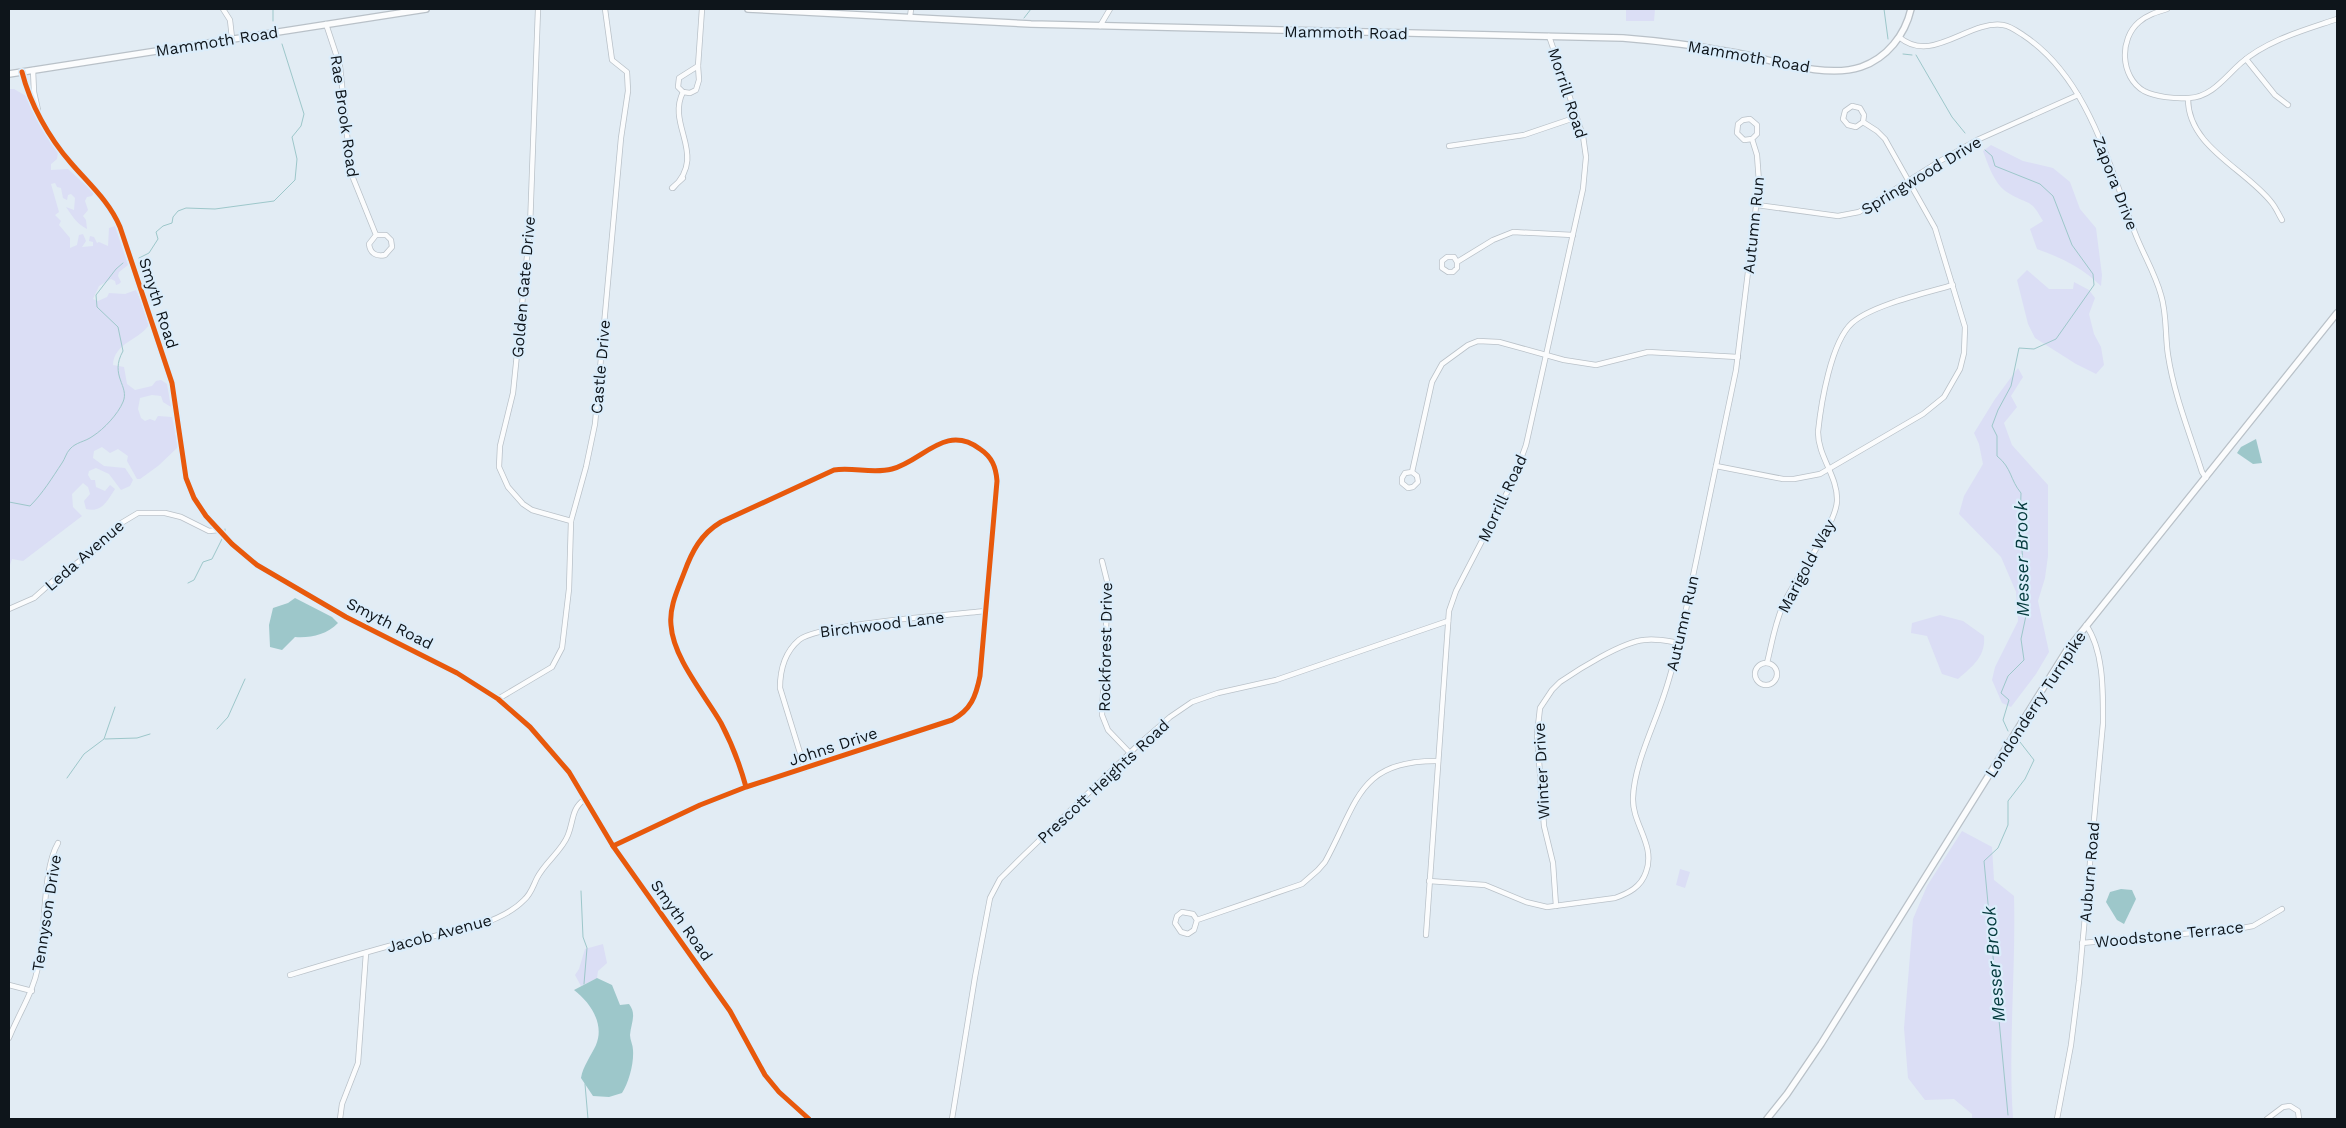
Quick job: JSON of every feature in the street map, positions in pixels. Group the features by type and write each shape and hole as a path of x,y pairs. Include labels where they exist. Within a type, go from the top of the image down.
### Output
{"main road":[{"name":"Mammoth Road","path":"9,74 426,9"},
{"name":"Mammoth Road","path":"748,9 1100,26 1656,40 1835,71 1853,69 1870,63 1884,54 1899,37 1911,9"},
{"name":"Londonderry Turnpike","path":"1767,1119 1792,1087 1821,1044 2057,664 2337,313"}],"street":[{"path":"223,9 230,20 232,38"},
{"name":"Golden Gate Drive","path":"538,9 530,227 513,393 500,446 499,467 508,488 523,504 532,510 571,521"},
{"name":"Castle Drive","path":"498,700 543,674 558,658 566,622 571,521 588,460 594,424 621,138 628,91 627,72 615,64 610,54 605,9"},
{"path":"698,66 679,78 678,87 684,92 690,93 696,90 699,80 698,66 702,9"},
{"path":"910,17 911,9"},
{"path":"1100,26 1110,9"},
{"path":"2166,9 2149,15 2132,29 2124,54 2130,75 2135,84 2154,94 2188,98 2203,95 2212,90 2246,59 2268,45 2337,19"},
{"name":"Rae Brook Road","path":"326,24 340,66 351,173 376,235"},
{"name":"Zapora Drive","path":"1899,37 1910,45 1927,46 1994,24 2008,26 2039,48 2068,80 2078,95 2100,142 2138,243 2162,297 2168,356 2173,377 2202,472 2206,478"},
{"name":"Morrill Road","path":"1426,935 1448,621 1456,591 1519,466 1573,234 1586,168 1585,146 1578,117 1549,36"},
{"path":"2246,59 2275,95 2288,105"},
{"name":"Smyth Road","path":"32,70 34,92 40,116"},
{"name":"Smyth Road","path":"22,72 32,102 65,157 101,195 118,221 172,383 186,478 200,507 219,530 245,555 267,571 346,617 429,657 498,700 530,727 570,772 613,846 717,990 765,1075 779,1092 809,1119"},
{"path":"683,178 687,166 687,151 679,101 684,92"},
{"name":"Springwood Drive","path":"1757,205 1822,215 1849,216 1869,208 1909,181 1978,140 2078,95"},
{"path":"2188,98 2190,111 2204,139 2271,202 2282,220"},
{"path":"1852,106 1860,108 1864,116 1863,122 1856,127 1848,125 1843,119 1845,110 1852,106"},
{"path":"1449,146 1524,135 1578,117"},
{"name":"Autumn Run","path":"1743,120 1752,120 1757,125 1758,132 1752,139 1744,140 1737,134 1738,124 1743,120"},
{"path":"1716,466 1783,479 1810,477 1828,470 1923,414 1936,405 1953,384 1962,361 1966,337 1962,311 1935,228 1885,139 1863,122"},
{"name":"Autumn Run","path":"1429,881 1486,885 1536,906 1556,906 1625,895 1638,885 1646,872 1649,850 1634,810 1634,793 1679,643 1738,357 1757,205 1759,166 1752,139"},
{"path":"1458,262 1493,240 1513,232 1573,234"},
{"name":"Rae Brook Road","path":"376,235 386,235 391,240 392,248 385,256 378,256 371,252 369,244 376,235"},
{"name":"Marigold Way","path":"1767,663 1784,602 1835,510 1837,494 1818,444 1818,425 1833,354 1843,334 1852,323 1869,312 1953,285"},
{"path":"1412,472 1432,382 1442,364 1468,344 1488,341 1510,343 1580,363 1596,365 1648,352 1738,357"},
{"name":"Johns Drive","path":"613,846 698,806 746,788 952,720 966,711 977,692 980,676 998,481 996,471 989,456 981,449 962,441 946,441 893,469 883,471 850,468 834,470 712,527 694,548 682,577 671,614 672,635 683,660 722,724 736,754 746,788"},
{"name":"Leda Avenue","path":"9,609 34,598 56,578 93,551 118,526 137,514 165,513 181,517 209,531 219,530"},
{"name":"Rockforest Drive","path":"1102,561 1108,585 1102,715 1108,730 1130,753"},
{"name":"Birchwood Lane","path":"805,769 780,688 780,677 786,657 800,639 825,630 985,611"},
{"name":"Prescott Heights Road","path":"952,1119 975,977 994,888 1023,856 1170,717 1202,697 1276,680 1448,621"},
{"name":"Auburn Road","path":"2057,1119 2071,1045 2103,722 2102,685 2096,649 2086,626"},
{"name":"Winter Drive","path":"1556,906 1554,870 1545,832 1537,746 1540,708 1548,694 1560,682 1626,645 1652,639 1679,643"},
{"name":"Marigold Way","path":"1767,663 1775,668 1777,675 1774,681 1764,685 1756,679 1755,672 1759,665 1767,663"},
{"path":"1197,920 1302,884 1315,874 1325,862 1357,799 1369,782 1396,765 1418,761 1438,762"},
{"name":"Jacob Avenue","path":"290,975 487,922 506,915 525,900 542,869 568,835 573,812 577,804 586,799"},
{"name":"Tennyson Drive","path":"9,1038 32,991 40,959 50,860 58,843"},
{"name":"Woodstone Terrace","path":"2082,943 2237,929 2253,926 2282,909"},
{"path":"1182,912 1190,912 1197,920 1196,927 1191,932 1181,932 1176,927 1177,916 1182,912"},
{"path":"340,1119 342,1104 358,1063 366,953"},
{"path":"9,985 32,991"},
{"path":"2267,1119 2283,1107 2290,1106 2298,1112 2298,1119"},
{"path":"2274,1114 2277,1119"}],"shaded area":[{"path":"1626,9 1655,9 1654,21 1626,21"},
{"path":"9,89 14,89 26,96 58,152 57,159 51,164 51,170 68,169 94,193 92,196 87,197 85,201 88,210 83,216 86,220 87,229 77,222 66,207 74,210 75,198 71,194 68,195 67,200 63,198 61,188 57,187 55,183 51,184 59,212 55,215 61,221 59,225 70,238 70,248 77,245 79,235 83,234 86,241 82,247 93,246 93,242 89,241 90,236 94,237 97,243 108,246 109,228 115,226 128,265 119,272 118,276 121,282 119,284 116,285 115,281 111,279 99,286 93,299 98,301 107,297 109,293 125,294 136,290 150,323 141,334 118,351 113,365 124,367 127,384 135,390 152,386 156,381 161,380 167,384 171,407 163,402 161,396 152,395 140,398 138,409 141,418 145,421 150,419 155,421 158,416 172,417 178,447 158,466 140,479 137,479 127,461 128,456 118,449 110,453 102,447 94,451 93,458 104,466 125,468 133,480 130,486 121,490 109,474 96,468 89,471 88,475 91,480 95,480 96,487 105,491 110,485 115,489 107,502 100,508 86,509 84,501 90,494 88,487 83,483 72,494 73,507 82,516 23,561 12,559 9,568"},
{"path":"1991,145 2023,161 2053,168 2070,182 2080,209 2096,228 2102,275 2101,286 2086,273 2071,264 2037,249 2030,229 2043,221 2030,203 2005,191 1996,181 1983,151"},
{"path":"2027,270 2049,289 2073,289 2074,282 2089,290 2095,298 2089,314 2094,334 2101,347 2104,365 2096,374 2076,364 2035,338 2028,324 2017,280"},
{"path":"2018,368 2023,377 2011,396 2017,407 2004,423 2012,445 2048,485 2048,556 2045,578 2038,601 2049,652 2036,674 2011,707 2002,703 1992,680 1995,667 2018,621 2016,592 2001,557 1959,514 1964,496 1983,464 1979,444 1974,433 1995,399"},
{"path":"2256,439 2262,463 2253,464 2237,453 2241,447"},
{"path":"295,598 332,617 338,623 318,635 295,637 282,650 270,647 269,625 273,608 288,603"},
{"path":"1940,615 1963,621 1984,636 1981,655 1958,679 1942,674 1927,636 1911,633 1912,623"},
{"path":"1962,831 1992,847 1994,880 2014,896 2011,1063 2013,1119 1972,1119 1972,1114 1954,1099 1925,1100 1908,1078 1904,1028 1913,919 1927,886"},
{"path":"1680,869 1690,872 1685,888 1676,885"},
{"path":"2121,889 2132,890 2136,899 2124,924 2117,920 2106,902 2110,892"},
{"path":"603,944 607,963 598,971 597,978 581,986 575,975 579,969 585,949"},
{"path":"597,978 612,985 620,1005 629,1004 633,1011 630,1035 633,1055 629,1078 622,1093 609,1097 593,1096 581,1078 585,1065 596,1045 599,1029 590,1007 574,990"}],"waterway":[{"path":"273,9 273,21"},
{"path":"1024,18 1031,9"},
{"name":"Messer Brook","path":"1884,9 1888,39"},
{"path":"139,258 149,253 158,239 156,232 163,226 172,223 173,217 178,211 186,208 215,209 274,201 295,180 297,159 292,137 301,126 304,114 282,44"},
{"name":"Messer Brook","path":"1903,54 1912,55"},
{"name":"Messer Brook","path":"1916,55 1952,117 1965,133"},
{"name":"Messer Brook","path":"1985,150 1992,156 1995,166 2040,184 2053,196 2072,245 2093,274 2094,285 2056,339 2034,349 2019,348 2011,386 1992,426 1997,436 1997,456 2006,465 2021,493 2020,526 2027,611 2021,639 2024,660 2008,676 2001,693 2009,700 2003,720 2008,731"},
{"path":"9,502 30,506 47,485 67,452 102,429 121,407 124,391 118,367 123,351 118,327 97,307 96,295 123,263"},
{"path":"188,583 194,580 203,562 212,559 222,539"},
{"path":"217,729 228,717 245,679"},
{"path":"67,778 84,754 104,739 115,707"},
{"path":"105,739 137,738 150,734"},
{"name":"Messer Brook","path":"2008,1115 1984,861 1998,848 2008,825 2008,801 2025,779 2034,760 2020,742"},
{"path":"581,891 583,937 587,948 584,984"},
{"path":"585,1084 588,1119"}],"cycle path":[{"path":"22,72 35,108 48,132 63,153 104,201 120,227 172,383 186,478 194,498 206,516 232,544 257,565 346,617 457,673 498,699 530,727 569,772 613,846 730,1011 765,1075 779,1092 809,1119"},
{"path":"613,846 700,805 746,787 952,720 964,712 972,702 980,676 997,481 993,463 988,455 980,449 967,442 956,440 934,446 903,465 892,469 878,471 834,470 721,522 708,532 698,544 687,565 673,605 671,618 673,638 683,663 725,731 746,787"}]}
